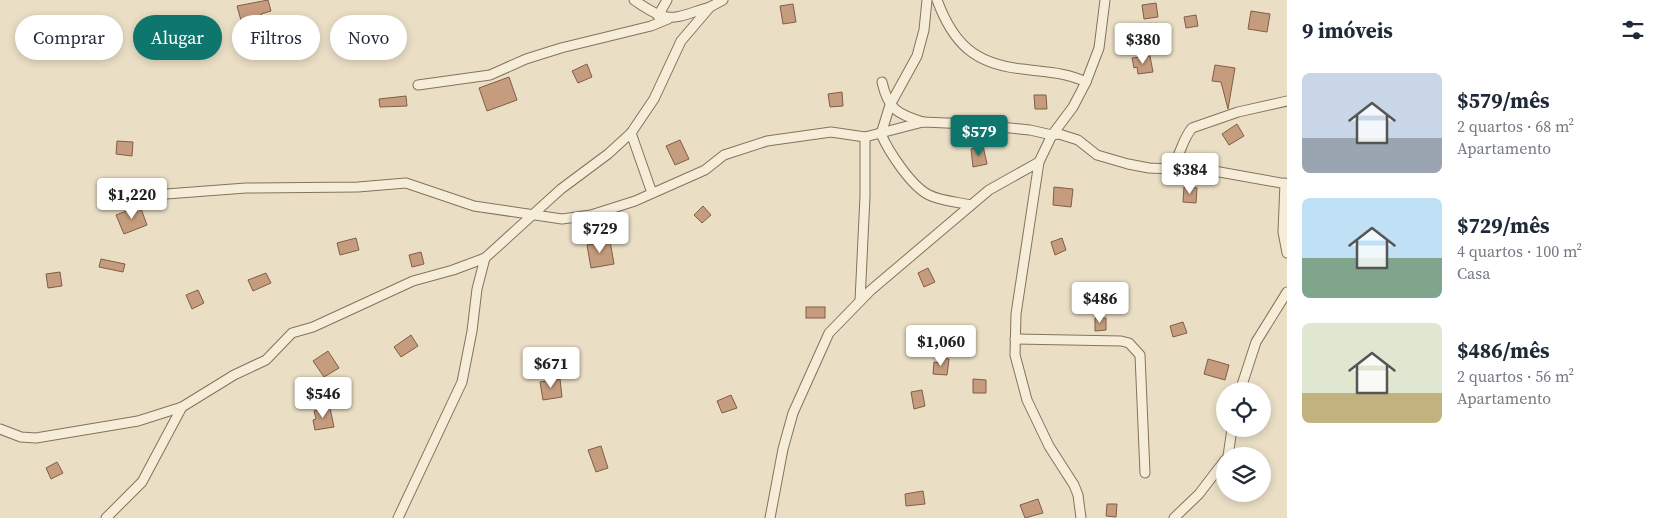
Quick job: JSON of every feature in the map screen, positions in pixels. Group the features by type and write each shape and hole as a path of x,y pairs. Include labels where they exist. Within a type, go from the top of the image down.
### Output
{"street":[{"path":"634,0 658,16 668,19"},
{"path":"658,16 666,0"},
{"path":"418,85 490,75 526,59 561,48 651,26 710,7 723,0"},
{"path":"927,0 924,30 917,56 890,105 881,134 905,172 923,191 931,196 972,205"},
{"path":"937,0 946,24 955,37 984,60 1020,69 1061,74 1086,82"},
{"path":"1082,518 1074,485 1048,446 1027,400 1017,368 1016,314 1039,162 1052,135 1073,107 1100,48 1105,0"},
{"path":"0,429 21,437 36,438 128,422 182,407 234,375 266,360 292,333 312,327 413,281 453,270 485,258 568,183 608,154 631,133 654,99 681,41 710,7"},
{"path":"882,82 885,96 890,105 906,117 923,122 1010,127 1052,135 1069,136 1097,154 1111,160 1148,168 1214,171 1286,183 1283,232 1287,253"},
{"path":"1169,170 1179,158 1182,143 1192,128 1238,112 1287,101"},
{"path":"166,194 246,188 358,187 406,183 474,206 531,216 562,219 591,215 652,193 705,170 724,155 767,140 831,132 864,137 923,122"},
{"path":"631,133 652,193"},
{"path":"860,301 865,196 864,137"},
{"path":"770,518 783,449 793,413 808,383 814,363 830,333 860,301 972,205 1002,181 1039,162"},
{"path":"398,518 462,382 472,331 477,289 485,258"},
{"path":"1243,382 1256,342 1287,292"},
{"path":"1015,339 1097,339 1122,341 1129,344 1140,355 1145,473"},
{"path":"106,518 142,482 182,407"},
{"path":"1174,518 1199,494 1216,472"}],"building":[{"path":"268,0 271,11 261,15 240,15 237,6"},
{"path":"1156,3 1158,17 1144,19 1142,5"},
{"path":"793,4 796,22 783,24 780,6"},
{"path":"1251,11 1270,14 1267,32 1248,29"},
{"path":"1196,15 1198,26 1186,28 1184,17"},
{"path":"1150,56 1153,72 1138,74 1137,67 1134,68 1132,58"},
{"path":"587,64 592,77 578,83 572,71"},
{"path":"1215,65 1235,68 1228,109 1221,82 1212,81"},
{"path":"509,77 517,100 487,111 479,88"},
{"path":"842,92 843,106 830,107 828,94"},
{"path":"1034,95 1046,95 1047,109 1035,109"},
{"path":"406,96 407,106 380,107 379,99"},
{"path":"1237,124 1244,136 1229,145 1222,134"},
{"path":"680,140 689,159 675,165 666,146"},
{"path":"117,141 133,142 132,156 116,154"},
{"path":"983,146 987,164 973,167 971,149"},
{"path":"1054,187 1073,189 1071,207 1053,205"},
{"path":"1184,187 1197,188 1196,203 1183,202"},
{"path":"140,206 147,225 124,234 116,215"},
{"path":"703,206 711,215 702,223 694,215"},
{"path":"356,238 359,250 340,255 337,243"},
{"path":"1062,238 1066,250 1055,255 1051,242"},
{"path":"610,241 614,264 591,268 587,245"},
{"path":"421,252 424,264 412,267 409,255"},
{"path":"101,259 125,264 123,272 99,267"},
{"path":"928,268 935,282 924,287 918,273"},
{"path":"60,272 62,286 48,288 46,274"},
{"path":"266,273 271,283 253,291 248,280"},
{"path":"198,290 204,303 192,309 186,295"},
{"path":"806,307 825,307 825,318 806,318"},
{"path":"1095,318 1106,318 1106,330 1095,331"},
{"path":"1183,322 1187,333 1173,337 1170,326"},
{"path":"411,335 418,346 401,357 394,347"},
{"path":"328,351 339,368 324,377 313,361"},
{"path":"940,358 949,359 947,375 933,374 934,362 939,363"},
{"path":"1208,359 1229,365 1225,380 1204,374"},
{"path":"560,379 562,397 543,400 540,382"},
{"path":"973,379 986,380 986,393 973,393"},
{"path":"922,390 925,406 914,409 911,392"},
{"path":"731,395 737,408 722,413 717,401"},
{"path":"330,408 334,427 315,430 313,420 316,419 314,411"},
{"path":"601,446 608,468 596,472 588,450"},
{"path":"57,462 63,473 51,479 46,468"},
{"path":"923,491 925,504 906,506 905,494"},
{"path":"1038,499 1043,513 1025,518 1020,505"},
{"path":"1107,504 1117,504 1116,517 1106,516"}]}
